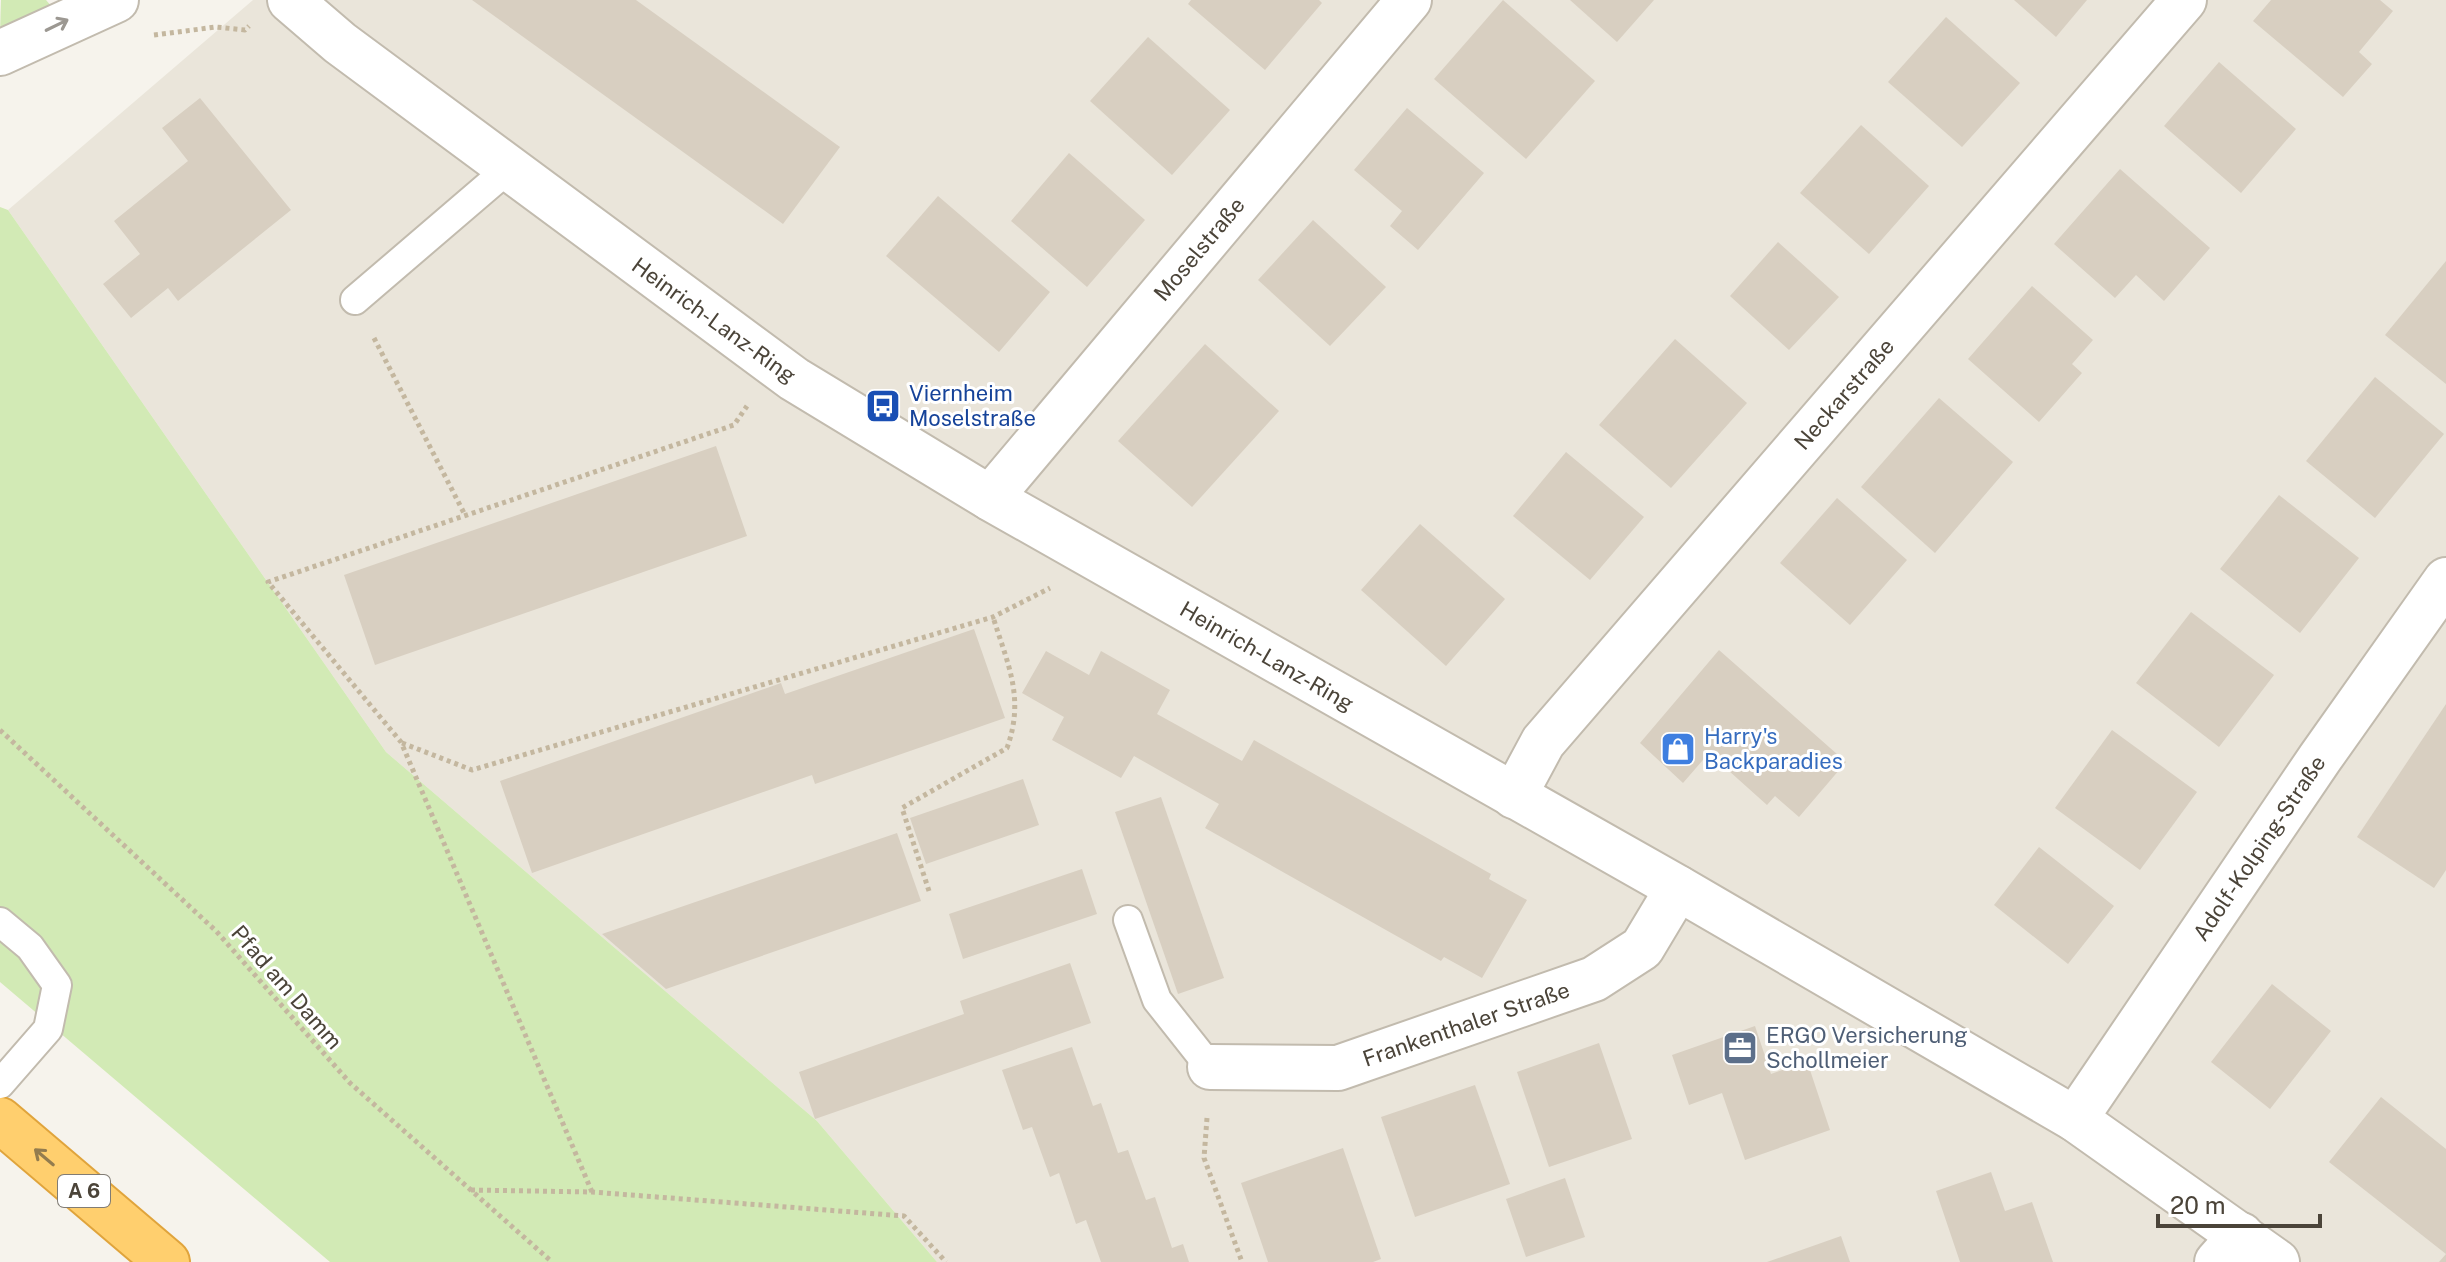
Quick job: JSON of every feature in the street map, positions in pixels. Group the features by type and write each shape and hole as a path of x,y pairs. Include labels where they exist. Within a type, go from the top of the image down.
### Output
{"highway":[{"name":"A 6","path":"0,1120 167,1262"}],"street":[{"path":"0,53 75,16 116,0"},
{"name":"Moselstraße","path":"990,498 1409,0"},
{"name":"Neckarstraße","path":"1514,796 1543,742 2184,0"},
{"name":"Heinrich-Lanz-Ring","path":"273,10 340,43 774,365 990,498 1678,888 2075,1119 2229,1248 2277,1262"},
{"name":"Adolf-Kolping-Straße","path":"2075,1119 2320,758 2446,580"},
{"name":"Frankenthaler Straße","path":"1210,1067 1338,1068 1594,979 1642,948 1678,888"}],"lane":[{"path":"355,300 508,169"},
{"path":"1128,920 1157,1000 1210,1067"},
{"path":"0,922 30,947 57,985 48,1029 0,1084"}],"path":[{"path":"139,36 216,27 245,30 273,10"},
{"path":"355,300 465,515"},
{"path":"592,1192 401,742 268,582 734,425 774,365"},
{"path":"401,742 472,770 993,617 1101,562"},
{"path":"929,891 902,808 1007,748 1015,725 1015,689 993,617"},
{"name":"Pfad am Damm","path":"0,730 216,931 350,1083 552,1262"},
{"path":"1210,1067 1204,1158 1242,1262"},
{"path":"470,1190 592,1192 904,1216 946,1262"}],"shaded area":[{"path":"253,0 2446,0 2446,1262 937,1262 817,1121 386,752 8,210"}],"green space":[{"path":"1,0 46,0 52,7 0,34"},
{"path":"0,207 8,210 386,752 817,1121 937,1262 330,1262 0,982"}],"building":[{"path":"472,0 636,0 840,147 783,224"},
{"path":"1191,0 1319,0 1322,3 1265,70 1188,4"},
{"path":"1503,0 1595,81 1526,159 1434,79"},
{"path":"1570,0 1654,0 1617,42"},
{"path":"2014,0 2087,0 2056,37"},
{"path":"2271,0 2380,0 2393,11 2359,52 2372,64 2343,97 2253,21"},
{"path":"1946,17 2020,83 1962,147 1888,82"},
{"path":"1148,37 1230,110 1172,175 1090,101"},
{"path":"2219,62 2296,129 2241,193 2164,126"},
{"path":"200,98 291,210 178,301 168,288 131,318 103,284 140,254 114,221 188,161 162,128"},
{"path":"1407,108 1484,173 1418,250 1390,226 1402,211 1354,170"},
{"path":"1861,125 1929,186 1869,254 1800,193"},
{"path":"1069,153 1145,220 1087,287 1011,221"},
{"path":"2120,169 2210,248 2164,301 2136,275 2115,298 2054,244"},
{"path":"938,196 1050,292 999,352 886,256"},
{"path":"1313,220 1386,287 1330,346 1258,280"},
{"path":"1778,242 1839,297 1789,350 1730,296"},
{"path":"2446,261 2446,384 2385,335"},
{"path":"2032,286 2093,340 2072,364 2082,373 2039,422 1968,359"},
{"path":"1675,339 1747,403 1671,488 1599,425"},
{"path":"1205,344 1279,411 1192,507 1118,441"},
{"path":"2375,377 2444,434 2375,518 2306,461"},
{"path":"1939,398 2013,462 1935,553 1861,487"},
{"path":"716,446 747,536 375,665 344,575"},
{"path":"1566,452 1644,517 1590,580 1513,516"},
{"path":"2279,495 2359,558 2300,633 2220,569"},
{"path":"1837,498 1907,560 1850,625 1780,563"},
{"path":"1420,524 1505,599 1446,666 1361,590"},
{"path":"2191,612 2274,675 2219,747 2136,683"},
{"path":"974,629 1005,718 815,784 812,775 532,873 500,781 781,683 785,694"},
{"path":"1719,650 1846,762 1799,817 1775,796 1767,805 1709,753 1683,783 1640,743"},
{"path":"1046,651 1089,675 1101,651 1170,690 1157,714 1242,761 1254,740 1491,874 1489,879 1527,900 1482,978 1444,957 1441,961 1205,828 1219,804 1134,756 1121,778 1052,740 1064,717 1022,693"},
{"path":"2446,704 2446,870 2434,888 2357,837"},
{"path":"2112,730 2197,792 2140,870 2055,808"},
{"path":"1023,779 1039,825 926,864 910,818"},
{"path":"1161,797 1224,978 1178,994 1115,812"},
{"path":"897,833 921,901 666,989 602,934"},
{"path":"2039,847 2114,906 2068,964 1994,905"},
{"path":"1082,869 1097,914 963,959 949,914"},
{"path":"1070,963 1091,1023 815,1119 799,1072 964,1014 960,1001"},
{"path":"2272,984 2331,1031 2270,1109 2211,1062"},
{"path":"1755,1026 1771,1074 1807,1061 1830,1130 1745,1160 1722,1093 1689,1105 1672,1055"},
{"path":"1599,1043 1632,1139 1549,1167 1517,1072"},
{"path":"1072,1047 1093,1106 1101,1103 1118,1153 1128,1150 1146,1200 1155,1197 1172,1248 1183,1244 1189,1262 1101,1262 1086,1220 1076,1224 1059,1173 1050,1177 1032,1127 1023,1130 1002,1070"},
{"path":"1475,1085 1510,1184 1415,1217 1381,1117"},
{"path":"2381,1097 2446,1149 2446,1254 2329,1162"},
{"path":"1343,1148 1381,1259 1373,1262 1268,1262 1241,1183"},
{"path":"1991,1172 2005,1211 2032,1202 2053,1262 1960,1262 1936,1191"},
{"path":"1565,1178 1585,1237 1526,1257 1506,1199"},
{"path":"1841,1236 1850,1262 1767,1262"}],"place":[{"name":"Viernheim Moselstraße","path":"883,406"},
{"name":"Harry's Backparadies","path":"1678,749"},
{"name":"ERGO Versicherung Schollmeier","path":"1740,1048"}]}
